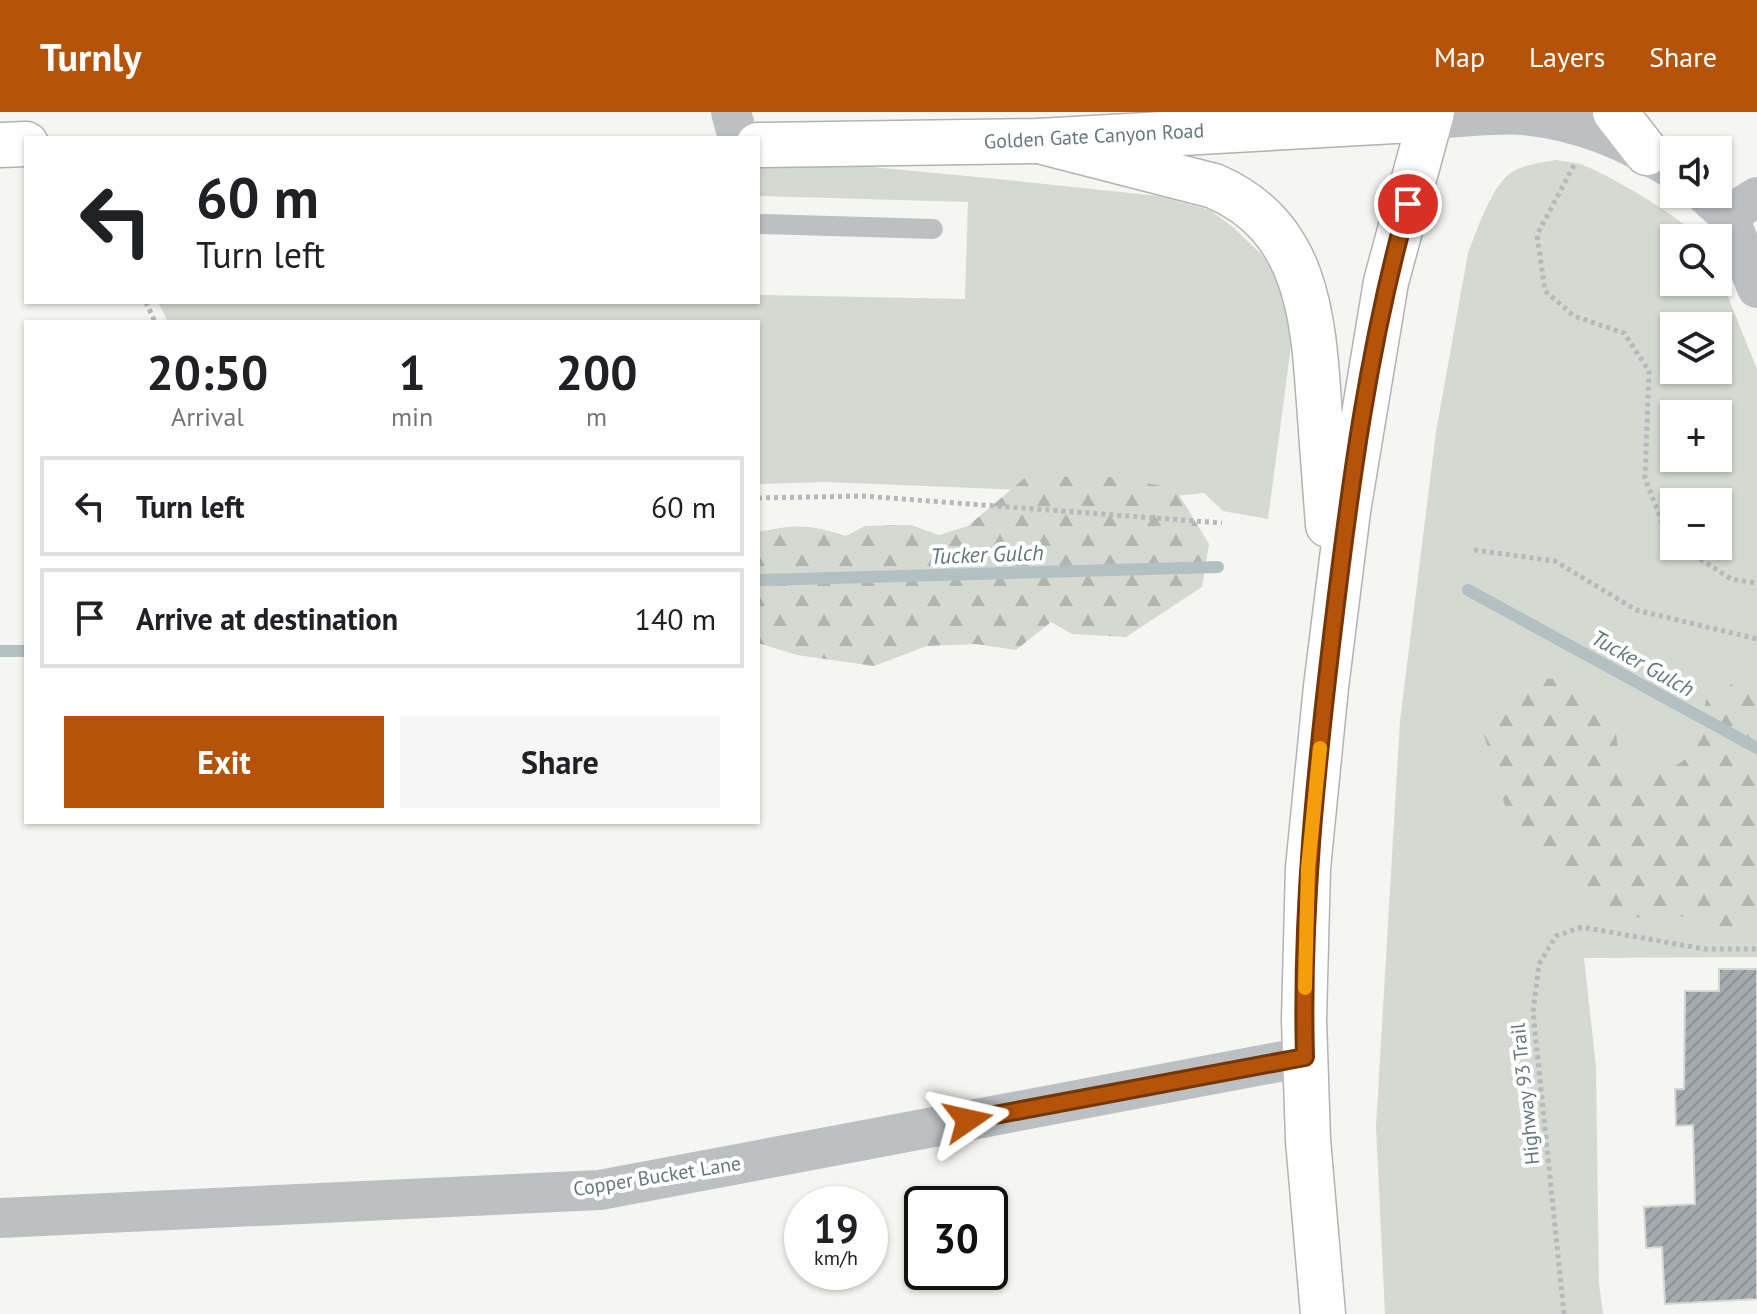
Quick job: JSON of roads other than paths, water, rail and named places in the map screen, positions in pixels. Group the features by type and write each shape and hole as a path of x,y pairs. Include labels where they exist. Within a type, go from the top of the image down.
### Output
{"main road":[{"name":"Golden Gate Canyon Road","path":"760,145 1039,141 1431,116"},
{"path":"1323,1314 1308,1140 1305,1057 1308,868 1348,511 1386,282 1431,116"},
{"path":"1604,120 1660,161"},
{"path":"1039,141 1214,186 1232,194 1271,227 1287,249 1300,274 1314,328 1335,615"},
{"path":"0,145 24,144"}],"street":[{"path":"731,112 737,136"},
{"path":"1431,116 1523,115 1604,120"},
{"path":"1732,208 1757,288"},
{"name":"Copper Bucket Lane","path":"0,1218 600,1190 1305,1057"}],"lane":[{"path":"760,224 933,229"}],"waterway":[{"name":"Tucker Gulch","path":"760,580 1218,567"},
{"name":"Tucker Gulch","path":"1468,590 1757,748"},
{"name":"Tucker Gulch","path":"0,651 24,651"}]}
